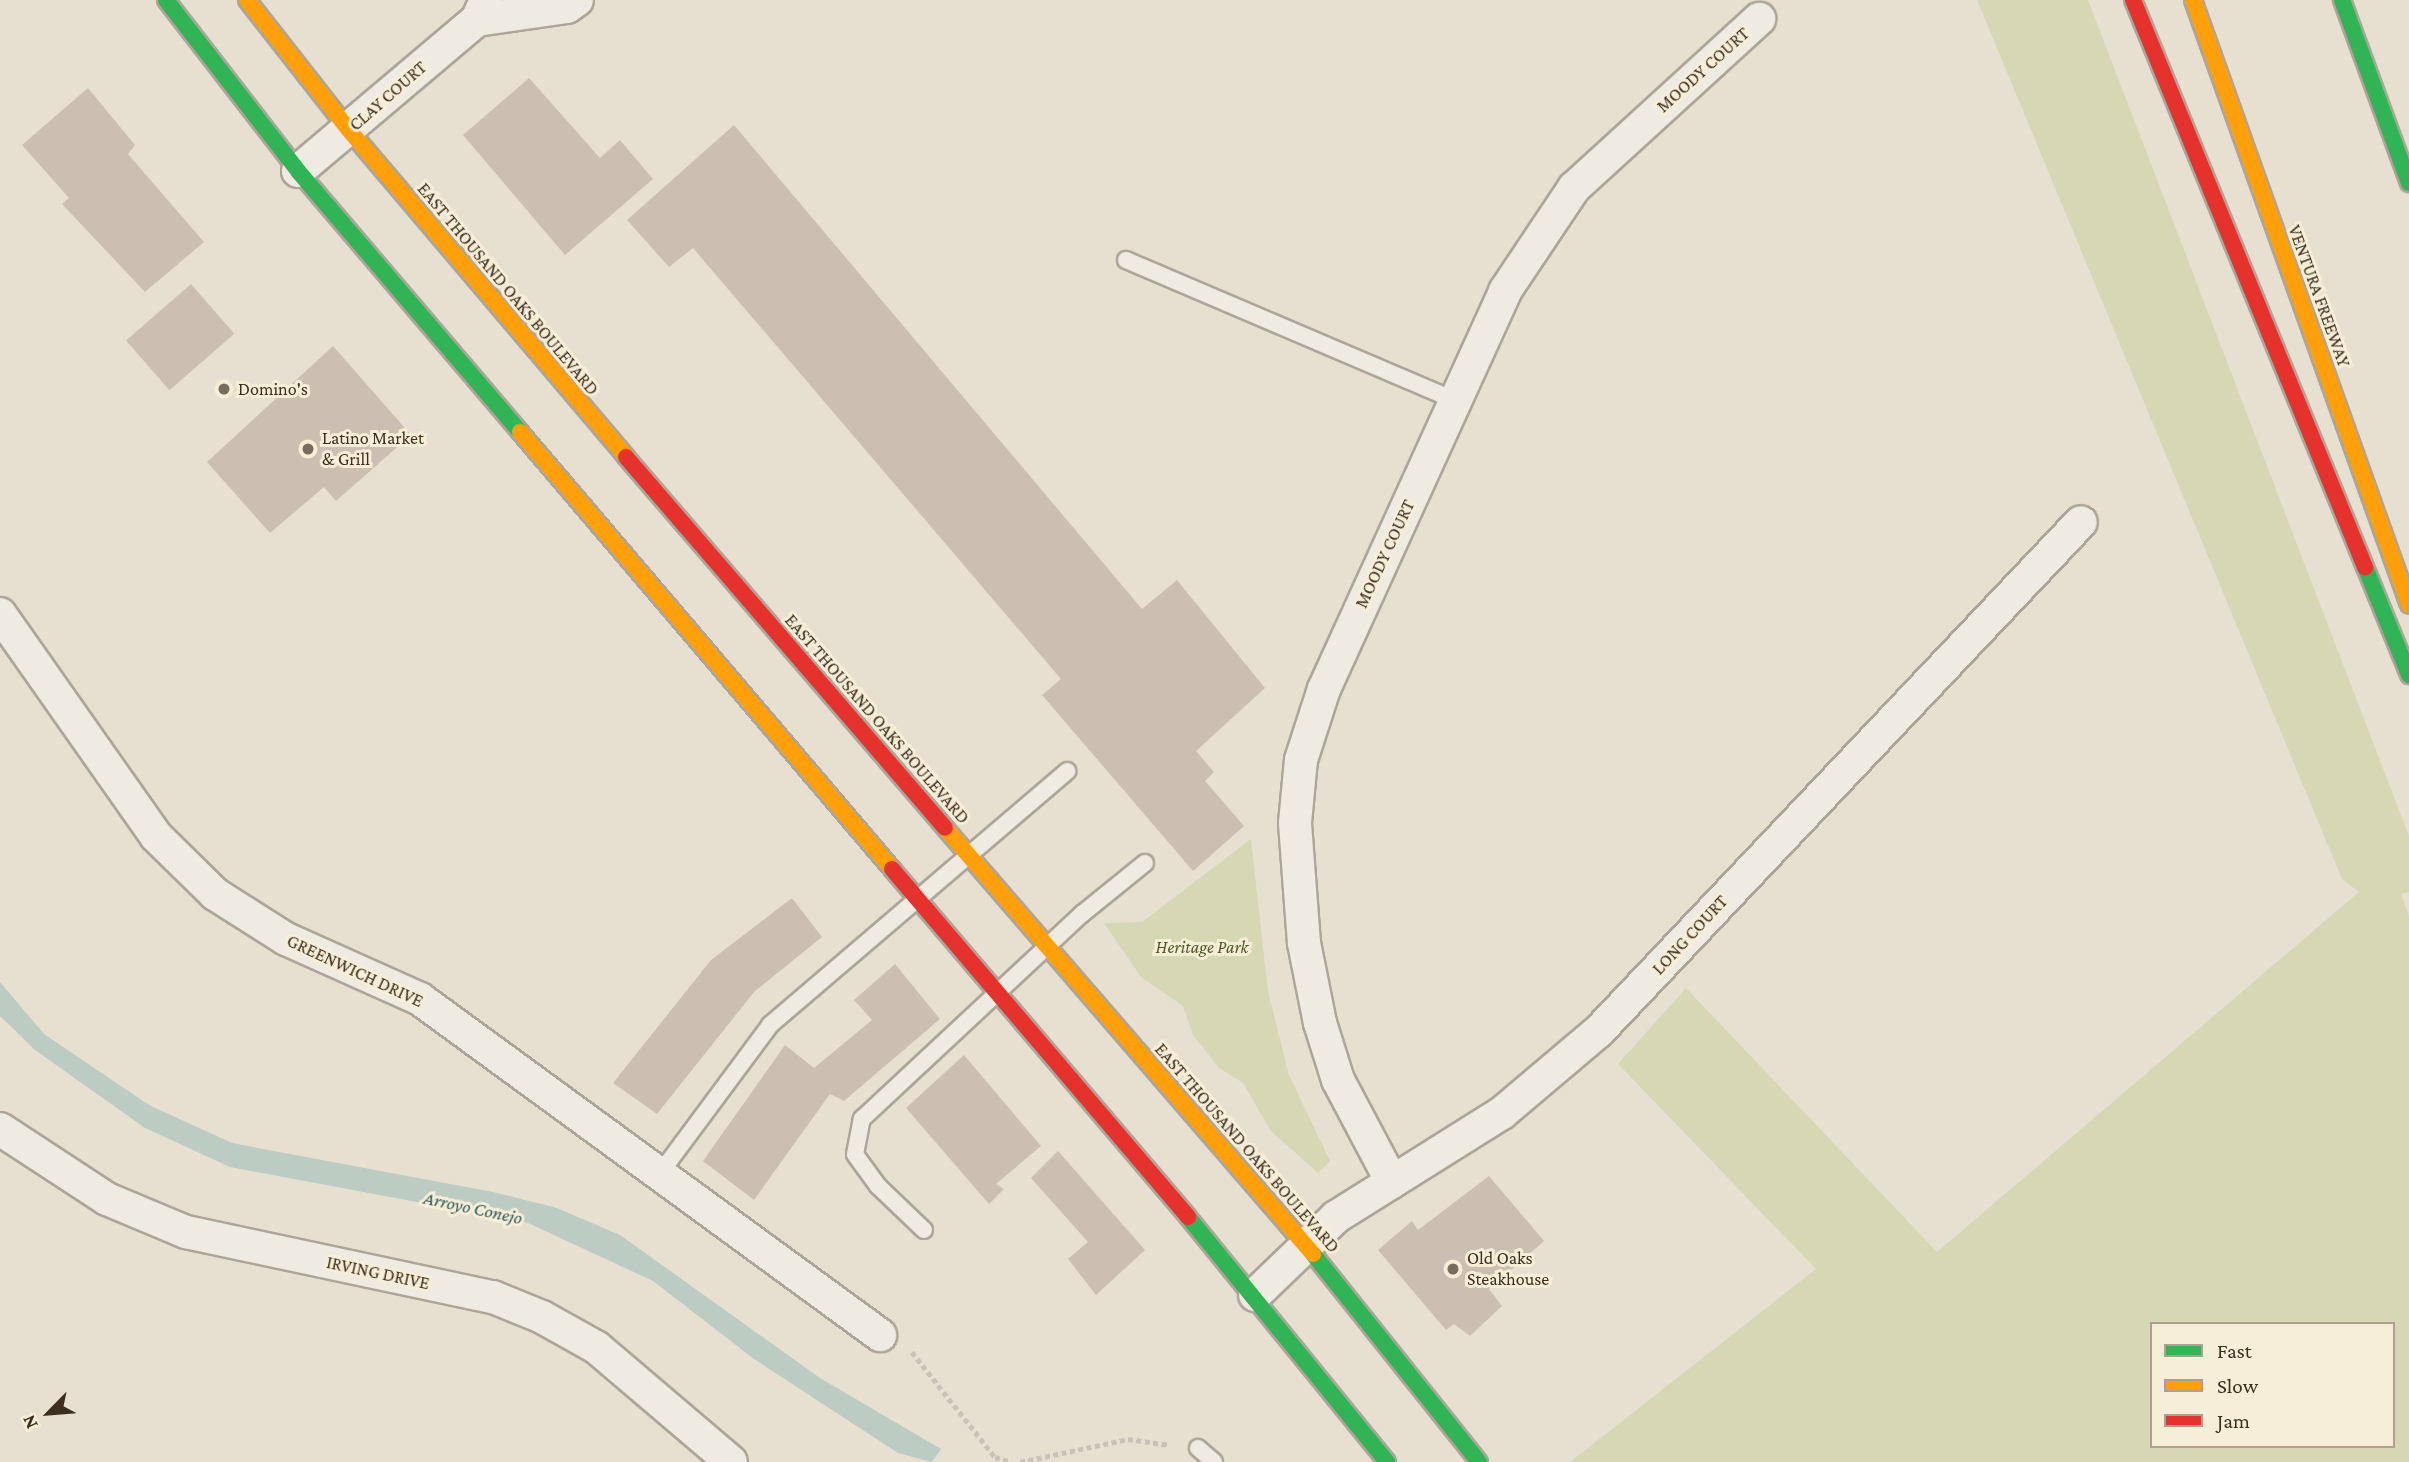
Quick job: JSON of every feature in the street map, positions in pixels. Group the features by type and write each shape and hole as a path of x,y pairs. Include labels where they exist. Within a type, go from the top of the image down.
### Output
{"main road":[{"path":"166,0 298,171 913,901 1255,1295 1387,1462"},
{"name":"EAST THOUSAND OAKS BOULEVARD","path":"247,0 349,130 968,855 1307,1246 1479,1462"},
{"path":"2133,0 2409,675"},
{"name":"VENTURA FREEWAY","path":"2193,0 2409,605"},
{"path":"2342,0 2409,183"}],"street":[{"name":"CLAY COURT","path":"298,171 349,130 482,10 555,9 577,0"},
{"name":"MOODY COURT","path":"1392,1182 1338,1080 1320,1023 1304,943 1295,823 1301,760 1324,689 1505,291 1574,188 1759,19"},
{"name":"LONG COURT","path":"1255,1295 1336,1217 1502,1113 1598,1032 2081,522"},
{"name":"GREENWICH DRIVE","path":"0,614 156,836 215,894 286,939 421,999 657,1176 880,1335"},
{"name":"IRVING DRIVE","path":"0,1129 107,1199 186,1232 493,1297 542,1317 596,1347 731,1462"}],"lane":[{"path":"1126,260 1455,400"},
{"path":"657,1176 770,1025 1067,771"},
{"path":"924,1230 878,1185 855,1154 862,1119 1047,947 1145,863"},
{"path":"1198,1448 1214,1462"}],"path":[{"path":"880,1335 911,1352 995,1457 1012,1462"},
{"path":"1020,1462 1128,1439 1198,1448"}],"green space":[{"path":"1977,0 2088,0 2409,836 2409,892 2401,894 2409,916 2409,1462 1570,1462 1816,1269 1618,1064 1686,988 1937,1252 2359,892 2342,879"},
{"name":"Heritage Park","path":"1251,839 1268,991 1289,1075 1330,1161 1318,1173 1271,1131 1243,1083 1219,1068 1193,1035 1183,1006 1141,977 1104,923 1142,922"}],"water":[{"name":"Arroyo Conejo","path":"0,982 44,1034 149,1105 232,1143 493,1192 557,1208 620,1235 820,1378 941,1449 932,1462 898,1453 754,1359 653,1281 528,1223 230,1167 145,1128 35,1050 0,1016"}],"building":[{"path":"529,78 600,158 620,140 653,179 565,255 463,135"},
{"path":"88,88 135,145 128,154 204,242 145,292 62,204 69,198 22,145"},
{"path":"734,125 1142,609 1177,580 1265,688 1196,751 1214,772 1205,781 1244,826 1193,871 1042,695 1061,679 693,248 669,267 627,220"},
{"path":"191,284 234,334 169,390 126,340"},
{"name":"Latino Market & Grill","path":"333,346 411,435 336,501 324,487 270,533 207,462"},
{"path":"792,898 822,937 754,992 657,1114 613,1083 711,960"},
{"path":"895,964 940,1019 844,1101 830,1094 754,1200 703,1161 785,1045 814,1068 872,1020 854,1000"},
{"path":"964,1055 1041,1146 996,1184 1004,1189 989,1204 906,1108"},
{"path":"1058,1151 1145,1250 1096,1295 1068,1259 1088,1242 1031,1178"},
{"name":"Old Oaks Steakhouse","path":"1489,1176 1544,1241 1489,1289 1502,1306 1470,1336 1454,1324 1446,1330 1378,1250 1412,1221 1418,1230"}],"traffic: fast":[{"path":"166,0 298,171 520,432"},
{"path":"2342,0 2409,183"},
{"path":"2365,567 2409,675"},
{"path":"1188,1217 1387,1462"},
{"path":"1313,1254 1479,1462"}],"traffic: slow":[{"path":"247,0 349,130 626,457"},
{"path":"2193,0 2409,605"},
{"path":"520,432 892,869"},
{"path":"945,828 1313,1254"}],"traffic: jam":[{"path":"2133,0 2365,567"},
{"path":"626,457 945,828"},
{"path":"892,869 1188,1217"}],"place":[{"name":"Domino's","path":"224,389"},
{"name":"Latino Market & Grill","path":"308,449"},
{"name":"Old Oaks Steakhouse","path":"1453,1269"}]}
